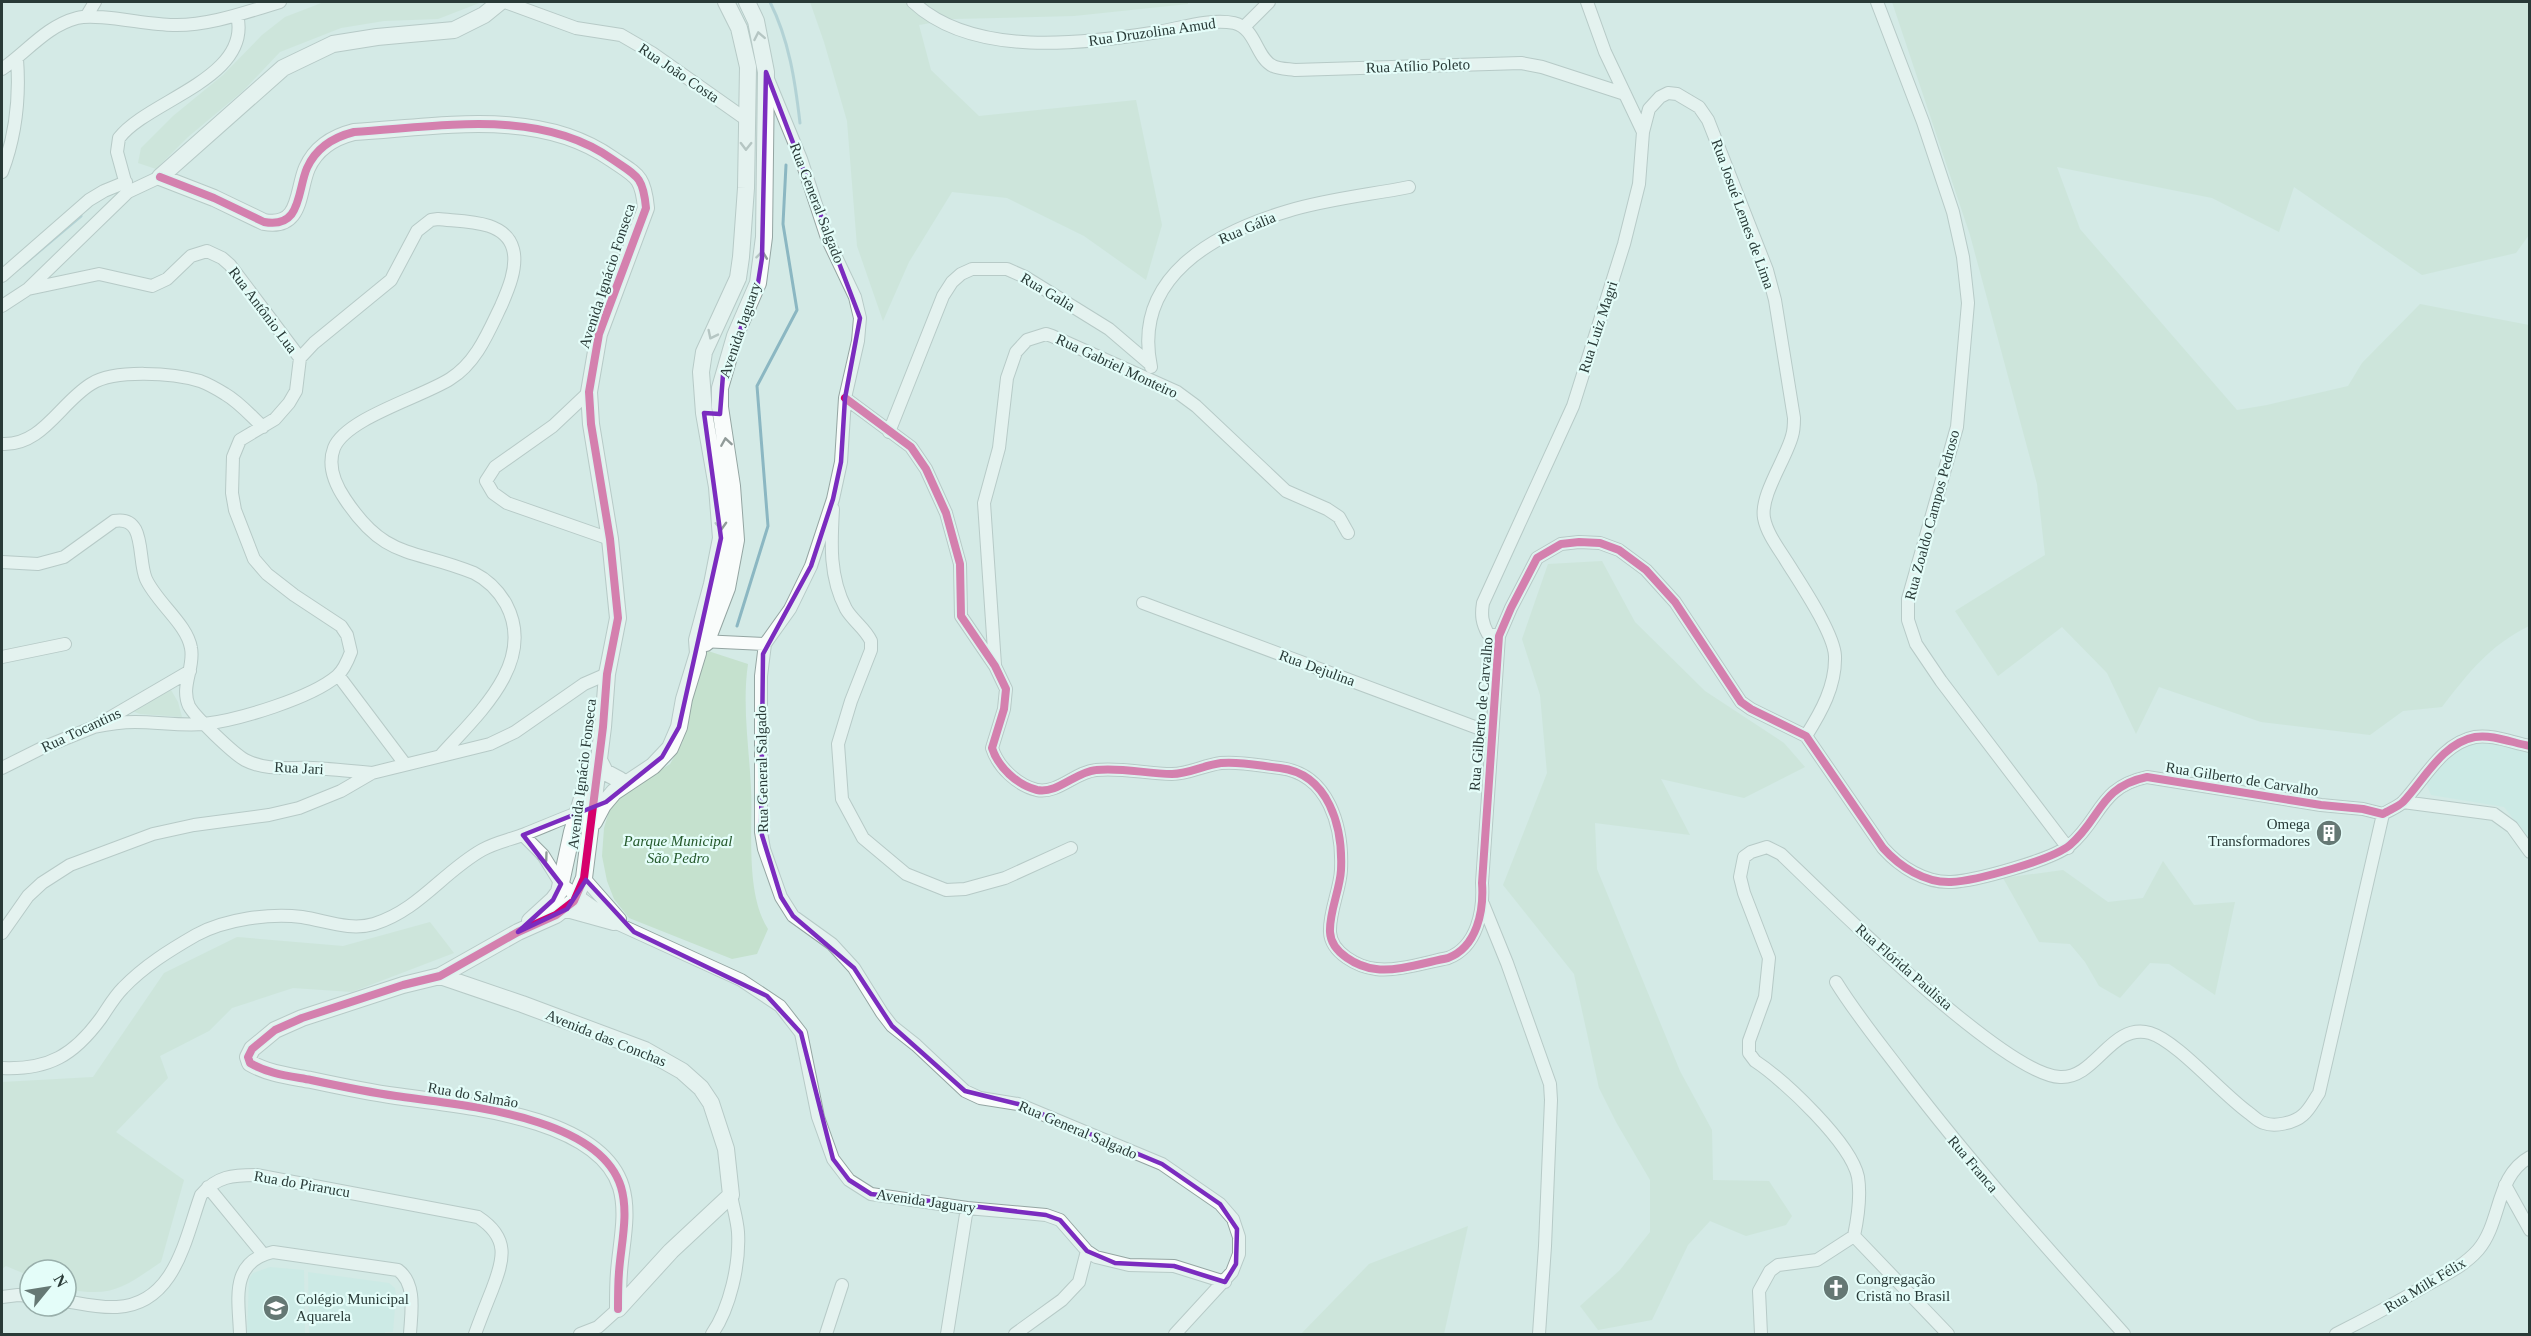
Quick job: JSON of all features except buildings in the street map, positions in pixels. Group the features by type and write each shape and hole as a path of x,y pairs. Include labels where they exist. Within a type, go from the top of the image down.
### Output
{"street":[{"path":"86,17 95,2"},
{"path":"2,69 52,29 77,18 176,26 237,15 280,2"},
{"path":"2,276 89,200 104,190 127,187 160,177 283,68 333,44 454,30 484,15 502,2"},
{"name":"Rua João Costa","path":"502,2 545,15 576,28 621,35 652,53 747,120"},
{"name":"Avenida Jaguary","path":"701,645 721,538 717,488 701,388 704,352 738,278 741,257 747,120 748,67 739,28 726,2"},
{"name":"Avenida Jaguary","path":"589,836 609,798 653,766 670,748 679,727 684,699 701,645 727,588 736,540 720,388 735,336 758,283 762,258 765,197 766,72 756,21 747,2"},
{"name":"Rua Druzolina Amud","path":"913,2 921,9 969,34 1003,40 1059,43 1103,41 1209,23 1228,23 1244,27"},
{"path":"1244,27 1269,2"},
{"name":"Rua Luiz Magri","path":"1499,636 1488,634 1484,626 1481,617 1483,603 1573,406 1624,244 1639,184 1643,132 1605,52 1587,2"},
{"name":"Rua Zoaldo Campos Pedroso","path":"1877,2 1923,122 1953,212 1963,257 1968,303 1957,427 1908,599 1908,620 1916,644 1941,681 2068,848"},
{"path":"127,187 117,152 119,138 137,123 209,76 223,62 237,42 237,15"},
{"name":"Rua Atílio Poleto","path":"1244,27 1269,64 1277,68 1295,70 1521,63 1542,67 1625,94"},
{"path":"2,172 10,149 16,114 19,82 16,59"},
{"name":"Rua General Salgado","path":"766,72 801,159 827,238 855,297 860,318 858,341 844,398 841,462 833,499 811,566 790,609 765,644 761,676 761,832 764,849 781,897 793,916 832,944 855,968 892,1026 916,1044 965,1091 980,1098 1018,1104 1162,1164 1220,1204 1233,1218 1239,1237 1236,1264 1225,1282 1175,1335"},
{"name":"Rua Josué Lemes de Lima","path":"1643,132 1646,117 1653,103 1668,93 1677,94 1699,107 1708,120 1767,270 1794,418 1792,435 1765,503 1764,520 1816,611 1832,642 1835,654 1834,669 1825,702 1806,736"},
{"name":"Avenida Ignácio Fonseca","path":"160,177 272,224 287,219 293,212 307,169 320,150 329,142 347,133 492,123 522,126 581,140 638,177 644,187 646,208 599,334 589,392 591,424 610,539 618,618 607,674 599,760 586,804 572,832 561,884"},
{"path":"2,306 28,289 127,187"},
{"name":"Rua Gália","path":"1155,383 1150,364 1147,328 1153,306 1175,273 1203,249 1234,231 1289,210 1409,187"},
{"path":"94,727 137,722 205,724 282,702 338,675 351,652 347,635 333,619 294,595 258,564 249,548 235,510 232,493 233,457 240,440 248,433 275,419 289,404 296,391 300,358 314,343 391,280 417,231 431,220 487,225 499,230 513,247 514,258 508,290 482,345 473,358 451,379 364,420 342,436 334,447 331,470 338,488 356,515 375,536 409,554 473,573 488,581 500,594 513,618 516,635 514,655 505,678 477,715 442,754"},
{"name":"Rua Antônio Lua","path":"28,289 99,274 152,286 167,279 191,256 207,251 222,258 230,265 300,358"},
{"name":"Rua Galia","path":"889,432 943,296 952,282 972,269 992,267 1007,269 1025,277 1109,329 1150,364"},
{"name":"Rua Gabriel Monteiro","path":"995,666 984,503 999,448 1007,378 1016,352 1027,340 1046,334 1052,336 1177,392 1196,406 1286,491 1327,509 1339,517 1348,533"},
{"path":"2,444 11,444 32,436 90,384 123,373 200,381 226,394 263,427"},
{"path":"589,392 553,426 495,467 486,481 493,493 507,503 610,539"},
{"name":"Rua Gilberto de Carvalho","path":"844,398 911,447 934,487 951,530 960,564 961,616 995,666 1006,689 992,748 1000,764 1029,788 1046,791 1094,770 1172,774 1230,762 1288,769 1324,792 1333,809 1341,869 1330,932 1333,943 1338,951 1350,959 1377,969 1448,958 1458,954 1471,940 1483,904 1482,883 1499,636 1537,558 1562,544 1600,543 1619,550 1646,570 1661,585 1713,656 1741,702 1806,736 1883,848 1895,861 1931,879 1951,882 2024,865 2068,848 2112,793 2126,783 2147,777 2321,805 2363,808 2383,814"},
{"path":"704,414 721,414"},
{"path":"833,499 831,551 833,572 846,608 872,641 871,650 850,701 838,744 842,799 863,838 906,874 946,890 974,887 1005,878 1071,848"},
{"name":"Rua Jari","path":"2,562 49,562 64,557 114,521 123,519 129,521 137,532 146,579 189,640 192,649 187,680 188,699 190,707 205,724 238,755 258,765 372,773"},
{"name":"Rua Dejulina","path":"1143,603 1491,733"},
{"path":"2,657 65,644"},
{"path":"701,645 765,644"},
{"name":"Rua Tocantins","path":"2,768 42,748 94,727 190,671"},
{"path":"2,933 28,896 70,865 153,834 299,808 321,800 372,773 490,744 502,739 584,684 607,674"},
{"path":"338,675 405,764"},
{"name":"Avenida Ignácio Fonseca","path":"567,909 578,895 584,878 589,836 586,804 588,775 603,727"},
{"path":"2383,814 2403,802 2435,765 2460,742 2475,737 2492,738 2529,746"},
{"path":"599,760 604,772 620,780"},
{"path":"2,1068 31,1068 52,1062 72,1050 85,1039 120,991 133,978 162,956 218,925 235,920 300,917 360,927 394,917 410,908 481,851 500,841 523,835 586,804 620,780 642,773"},
{"path":"2403,802 2494,814 2512,827 2529,852"},
{"name":"Rua Flórida Paulista","path":"1854,1236 1858,1217 1858,1185 1852,1162 1806,1104 1755,1061 1749,1053 1749,1041 1765,997 1769,958 1742,885 1741,866 1744,857 1767,847 1781,854 1858,928 1946,1005 2000,1049 2029,1067 2049,1076 2069,1077 2079,1074 2115,1041 2134,1032 2150,1034 2168,1043 2241,1107 2264,1123 2278,1124 2302,1116 2319,1093 2322,1085 2383,814"},
{"path":"572,832 580,832 589,836"},
{"path":"518,932 553,900 561,884 543,855 523,835"},
{"path":"584,878 618,918 634,932"},
{"name":"Avenida Jaguary","path":"561,884 614,922 741,980 774,1001 792,1019 805,1046 818,1117 828,1148 833,1159 849,1180 871,1194 967,1208 1046,1215 1060,1220 1086,1251"},
{"path":"1483,904 1507,963 1550,1084 1545,1246 1539,1335"},
{"path":"440,976 518,932 567,909 614,922"},
{"name":"Rua do Salmão","path":"440,976 403,985 302,1018 265,1038 252,1049 248,1060 259,1069 269,1072 502,1112 547,1125 574,1136 589,1146 617,1175 623,1196 625,1210 618,1274 618,1309"},
{"name":"Avenida das Conchas","path":"440,976 645,1050 682,1071 700,1088 711,1103 726,1149 731,1195"},
{"name":"Rua Franca","path":"1836,982 1850,1005 1943,1128 2124,1335"},
{"name":"Rua Milk Félix","path":"2336,1335 2451,1272 2476,1253 2486,1237 2505,1185 2519,1162 2529,1156"},
{"name":"Rua do Pirarucu","path":"208,1187 214,1181 232,1175 256,1175 478,1217 496,1233 502,1246 503,1256 475,1335"},
{"path":"2505,1185 2529,1230"},
{"path":"78,1302 119,1307 145,1300 158,1290 172,1274 201,1195 208,1187 263,1254"},
{"path":"580,1335 596,1331 671,1251 731,1195"},
{"path":"712,1335 723,1313 734,1271 738,1232 731,1195"},
{"path":"947,1335 967,1208"},
{"path":"1761,1335 1759,1291 1770,1271 1778,1265 1817,1260 1854,1236 1948,1335"},
{"path":"1015,1335 1054,1307 1079,1282 1086,1251 1115,1263 1174,1266 1225,1282"},
{"path":"240,1335 239,1286 241,1274 254,1260 263,1254 273,1252 398,1270 405,1275 411,1296 410,1335"},
{"path":"825,1335 843,1285"},
{"path":"2,1297 18,1294"}],"highlighted area":[{"path":"766,72 860,318 845,398 841,462 833,499 811,566 763,654 761,832 781,897 793,916 854,968 892,1026 965,1091 1018,1104 1162,1164 1220,1204 1237,1229 1236,1264 1225,1282 1174,1266 1115,1263 1087,1251 1060,1220 1046,1215 871,1194 849,1180 833,1159 801,1033 767,996 634,932 586,880 567,909 518,932 553,900 561,884 523,835 606,802 662,757 679,727 721,538 704,413 720,414 723,375 758,283 762,258"}],"shaded area":[{"path":"2471,740 2529,751 2529,839 2504,807 2431,795 2426,783 2445,758"},
{"name":"Colégio Municipal Aquarela","path":"270,1267 304,1270 305,1334 247,1334 249,1279 253,1273"},
{"path":"308,1272 389,1283 395,1288 396,1295 393,1332 385,1332 385,1334 309,1334"}],"green space":[{"path":"324,2 482,2 438,19 384,21 341,28 280,52 243,91 188,137 156,169 138,163 141,148 173,116 223,75 262,35 285,17"},
{"path":"810,2 1188,2 1188,4 1074,16 953,19 919,25 931,70 979,116 1136,100 1162,225 1146,280 1084,236 1007,198 952,192 909,262 883,321 857,246 847,121"},
{"path":"1892,2 2529,2 2529,235 2516,253 2422,275 2294,187 2279,232 2212,198 2057,167 2080,229 2237,410 2348,386 2362,363 2420,304 2529,325 2529,626 2491,651 2471,671 2442,707 2403,711 2370,735 2261,722 2159,687 2136,734 2107,673 2062,627 1998,676 1955,611 2045,555 2037,484 1970,235"},
{"path":"1602,561 1635,622 1705,691 1784,743 1805,767 1744,798 1661,779 1690,835 1595,823 1597,869 1680,1071 1712,1130 1713,1180 1769,1181 1792,1216 1786,1225 1746,1236 1710,1221 1688,1245 1652,1320 1598,1330 1580,1306 1620,1270 1650,1232 1650,1180 1599,1088 1574,974 1503,885 1547,773 1540,695 1522,639 1548,564"},
{"name":"Parque Municipal São Pedro","path":"702,649 748,664 746,710 753,880 756,898 768,929 757,954 732,959 629,918 614,899 607,881 602,856 604,828 610,808 623,793 670,764 682,743"},
{"path":"171,690 178,702 182,717 140,714 132,711"},
{"path":"2163,861 2194,905 2235,902 2215,995 2169,964 2150,963 2120,998 2099,986 2085,962 2070,944 2039,942 2003,878 2063,870 2108,902 2143,898"},
{"path":"430,922 454,953 352,992 293,988 232,1008 209,1031 160,1056 168,1078 116,1132 184,1180 161,1262 127,1284 107,1291 95,1292 78,1290 78,1258 18,1258 18,1271 6,1266 2,1269 2,1082 93,1077 164,973 237,937 343,946"},
{"path":"1468,1226 1444,1334 1301,1334 1369,1264"}],"waterway":[{"path":"770,2 777,16 790,61 800,123"},
{"path":"737,626 768,526 757,386 797,310 783,224 786,165"},
{"path":"23,265 81,216"}],"cycle path":[{"path":"160,177 214,198 264,222 276,223 292,214 307,168 315,155 326,144 339,137 354,132 487,124 520,126 553,132 583,143 627,169 641,183 646,208 599,334 589,392 591,424 610,539 618,618 607,674 603,727 584,878 574,901 556,915 518,932 440,976 403,985 302,1018 275,1030 252,1049 248,1057 250,1063 280,1074 374,1093 454,1104 524,1118 556,1129 585,1144 608,1163 621,1187 624,1218 618,1309"},
{"path":"845,398 911,447 926,469 946,513 960,564 961,616 995,666 1006,689 1004,709 992,748 999,762 1009,774 1030,788 1045,790 1088,772 1105,769 1172,774 1215,764 1236,763 1297,772 1310,780 1330,805 1339,837 1341,870 1331,917 1332,940 1347,958 1369,968 1393,969 1448,958 1466,946 1477,927 1482,905 1499,636 1537,558 1561,544 1600,543 1619,550 1646,570 1675,602 1741,702 1806,736 1883,848 1914,873 1941,882 1962,881 2013,869 2061,851 2080,835 2102,805 2119,788 2147,777 2321,805 2363,809 2383,814 2403,802 2443,754 2463,741 2482,736 2530,746"}],"place":[{"name":"Omega Transformadores","path":"2329,833"},
{"name":"Congregação Cristã no Brasil","path":"1836,1288"},
{"name":"Colégio Municipal Aquarela","path":"276,1308"}]}
